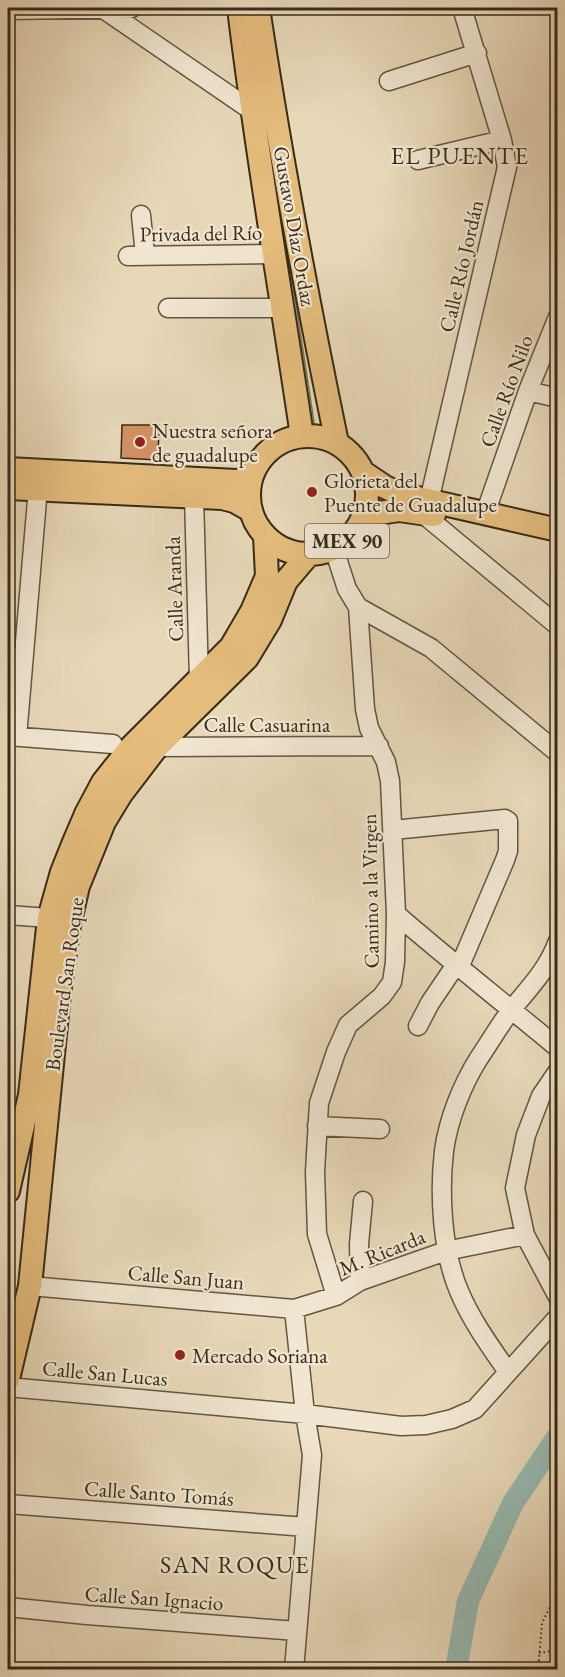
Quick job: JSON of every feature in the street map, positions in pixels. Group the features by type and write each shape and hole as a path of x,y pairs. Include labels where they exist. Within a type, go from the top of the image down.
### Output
{"main road":[{"name":"Gustavo Díaz Ordaz","path":"238,8 251,110 284,308 302,436"},
{"name":"Gustavo Díaz Ordaz","path":"258,8 279,136 337,443"},
{"path":"250,510 248,494 251,478 258,462 270,449 285,440 302,436 320,436 337,443"},
{"name":"MEX 90","path":"250,510 265,536 278,546 293,552 309,555 334,549 347,540 357,529 364,515 368,494 364,473 353,455 337,443"},
{"path":"8,469 38,480 228,500 250,510"},
{"name":"MEX 90","path":"364,473 385,488 425,507 477,524 558,544"},
{"path":"8,488 38,480 236,481 251,478"},
{"name":"MEX 90","path":"364,515 425,507 485,514 558,530"},
{"name":"Boulevard San Roque","path":"8,1191 30,1095 49,918 74,842 103,782 132,747 231,647 252,611 267,576 265,536"},
{"name":"Boulevard San Roque","path":"8,1379 30,1286 59,994 69,925 78,886 104,822 121,794 157,747 247,658 270,620 286,581 309,555"}],"street":[{"path":"103,8 251,110"},
{"path":"8,10 132,8"},
{"name":"Calle Río Jordán","path":"425,507 507,167 502,140 462,8"},
{"path":"389,81 477,53"},
{"path":"417,160 502,140"},
{"name":"Privada del Río","path":"141,214 136,256 275,254"},
{"path":"168,308 284,308"},
{"name":"Calle Río Nilo","path":"485,514 528,391 558,317"},
{"path":"528,391 558,398"},
{"path":"38,480 12,736 113,744"},
{"name":"Calle Aranda","path":"194,496 199,680"},
{"path":"425,507 558,626"},
{"path":"334,549 347,589 358,607 431,648 558,753"},
{"name":"Camino a la Virgen","path":"336,1296 317,1234 315,1172 319,1103 348,1025 382,996 392,982 395,962 396,914 390,781 386,762 369,728 365,709 358,607"},
{"name":"Calle Casuarina","path":"157,747 379,746"},
{"path":"393,830 505,819 508,821 508,851 505,860 457,967 430,1003 417,1026"},
{"path":"396,914 457,967 558,1048"},
{"path":"8,915 49,918"},
{"path":"508,1372 486,1341 459,1290 446,1251 443,1201 444,1151 462,1092 478,1060 512,1009 542,973 558,941"},
{"path":"558,1071 541,1096 526,1135 515,1188 525,1235 558,1297"},
{"path":"317,1126 380,1129"},
{"path":"360,1281 359,1244 363,1201"},
{"name":"M. Ricarda","path":"336,1296 360,1281 446,1251 525,1235"},
{"name":"Calle San Juan","path":"30,1286 294,1309 336,1296"},
{"path":"294,1309 312,1455 294,1670"},
{"name":"Calle San Lucas","path":"8,1387 306,1414 401,1426 426,1425 452,1419 475,1409 558,1317"},
{"name":"Calle Santo Tomás","path":"8,1504 306,1527"},
{"name":"Calle San Ignacio","path":"8,1607 297,1631"}],"path":[{"path":"538,1670 542,1623 558,1591"},
{"path":"539,1653 558,1650"}],"green space":[{"path":"271,141 314,422 307,423 267,142"}],"building":[{"name":"Nuestra señora de guadalupe","path":"122,425 159,425 158,460 121,458"}],"waterway":[{"path":"456,1670 468,1601 513,1503 558,1436"}],"place":[{"name":"Nuestra señora de guadalupe","path":"140,442"},
{"name":"Glorieta del Puente de Guadalupe","path":"312,492"},
{"name":"Mercado Soriana","path":"180,1355"}],"district":[{"name":"EL PUENTE","path":"460,155"},
{"name":"SAN ROQUE","path":"235,1564"}]}
